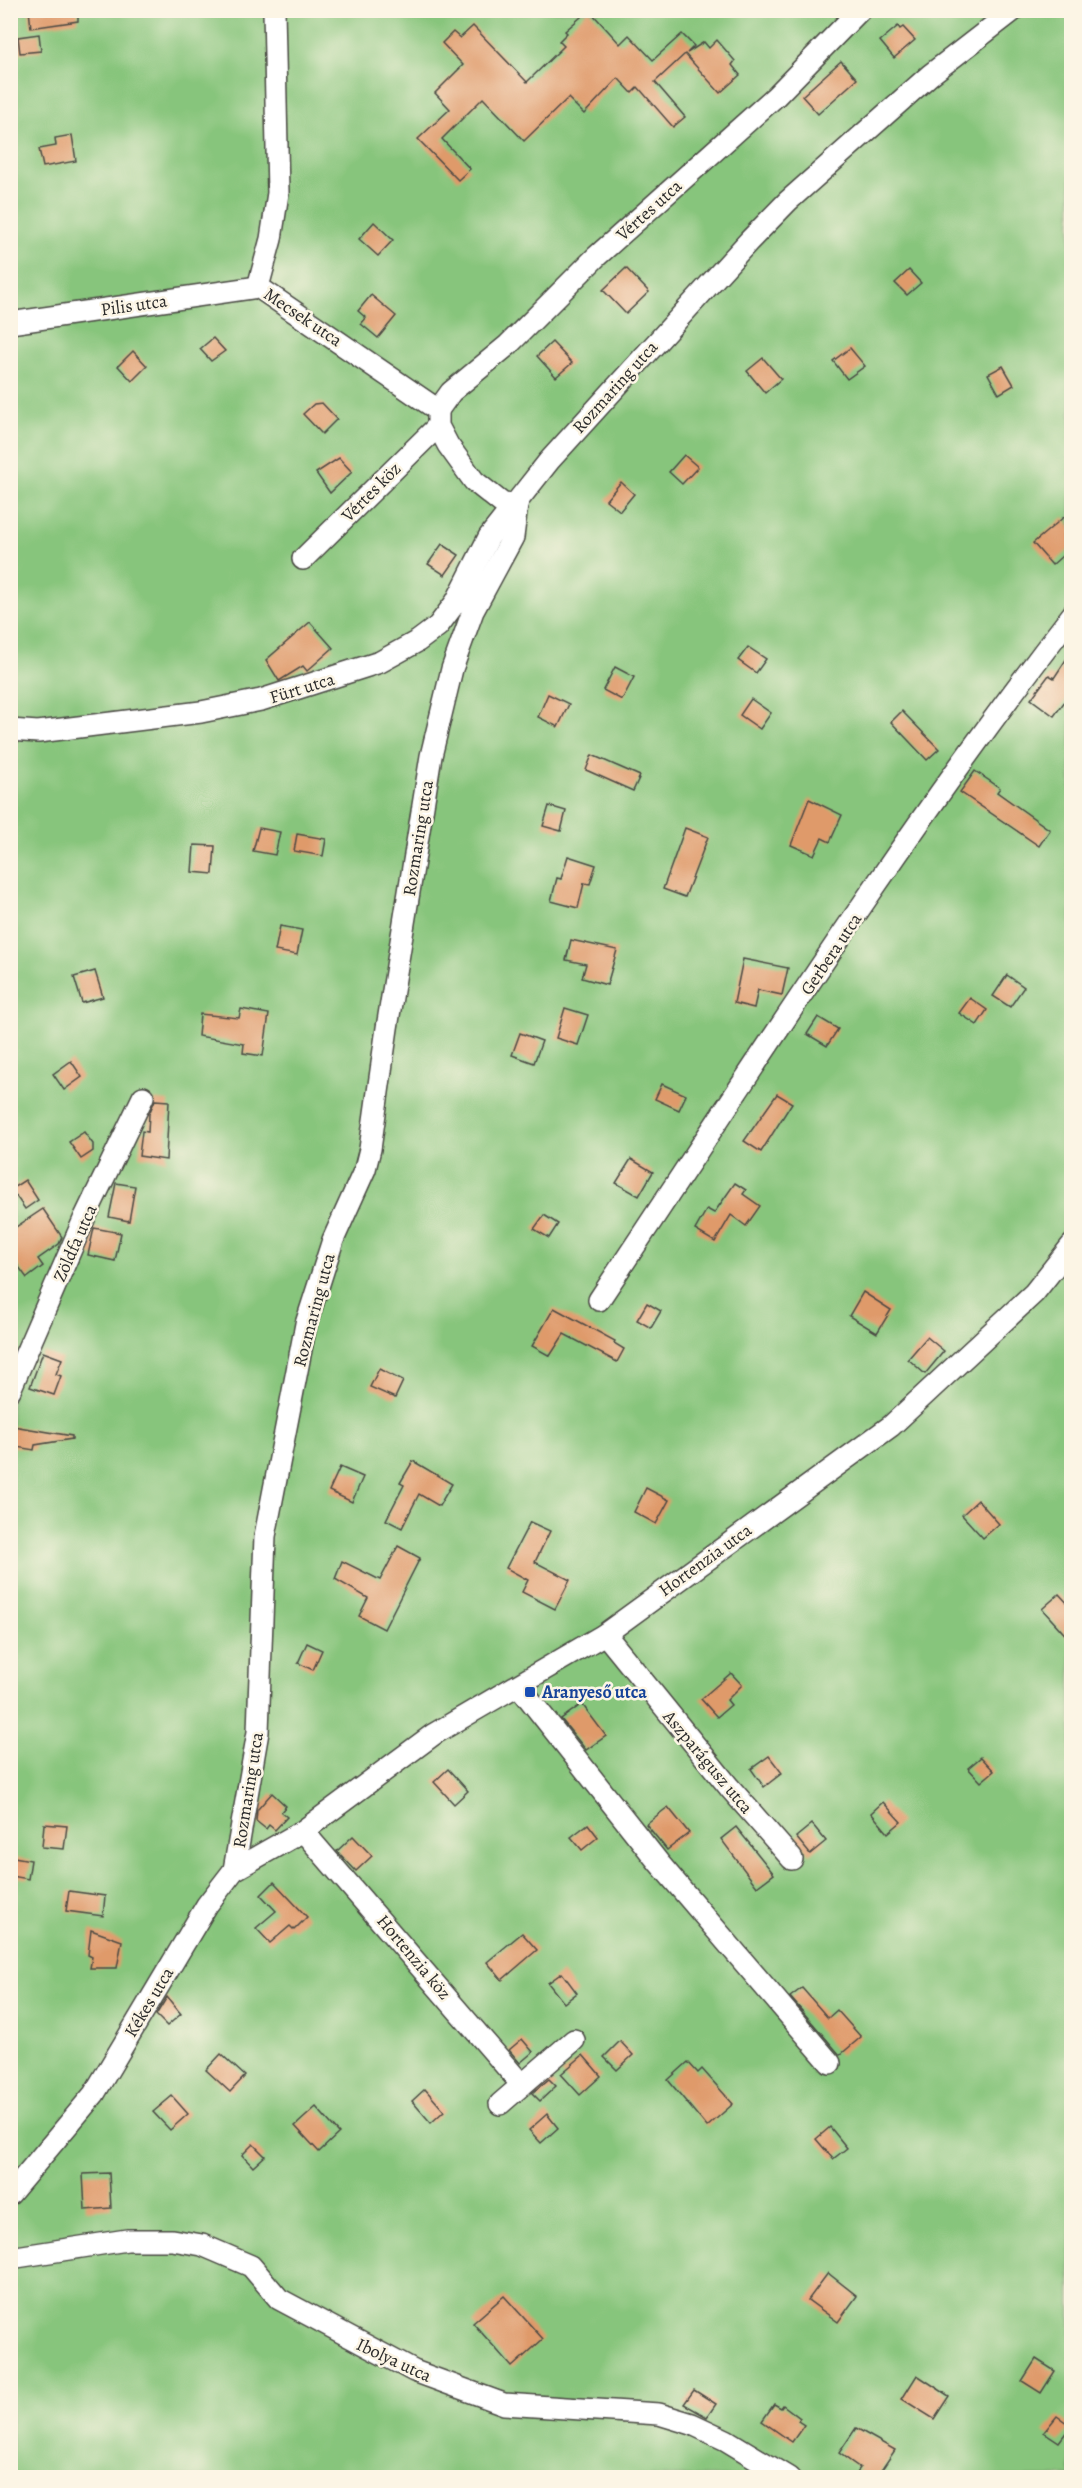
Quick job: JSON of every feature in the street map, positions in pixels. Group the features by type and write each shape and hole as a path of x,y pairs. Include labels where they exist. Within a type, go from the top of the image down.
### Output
{"street":[{"name":"Mecsek utca","path":"274,10 278,193 271,239 258,287 438,418 448,445 474,481 503,504 517,505"},
{"name":"Vértes utca","path":"438,418 451,392 508,345 597,256 776,96 860,10"},
{"name":"Rozmaring utca","path":"234,1870 258,1732 265,1536 306,1324 333,1240 365,1169 370,1149 424,799 452,669 472,611 513,537 517,505 549,461 628,372 788,201 930,75 1014,10"},
{"name":"Pilis utca","path":"10,323 258,287"},
{"name":"Vértes köz","path":"303,559 438,418"},
{"name":"Fürt utca","path":"10,730 38,732 201,712 261,700 380,662 418,641 438,626 456,602 489,537 517,505"},
{"name":"Gerbera utca","path":"599,1300 895,858 1003,704 1071,615"},
{"name":"Zöldfa utca","path":"10,1390 86,1217 143,1097"},
{"name":"Hortenzia utca","path":"303,1831 434,1734 604,1634 891,1426 1034,1293 1071,1245"},
{"name":"Aszparágusz utca","path":"604,1634 729,1787 792,1859"},
{"path":"519,1686 659,1863 830,2063"},
{"name":"Kékes utca","path":"10,2194 94,2094 207,1905 234,1870 303,1831"},
{"name":"Hortenzia köz","path":"303,1831 522,2085"},
{"path":"500,2104 574,2040"},
{"name":"Ibolya utca","path":"10,2258 128,2240 172,2240 202,2245 251,2266 279,2299 414,2371 504,2404 659,2414 692,2424 726,2440 789,2478"}],"green space":[{"path":"11,11 1071,11 1071,2477 11,2477"}],"building":[{"path":"29,10 78,10 78,21 31,28"},
{"path":"589,10 620,44 629,35 653,60 682,34 694,46 687,53 704,42 709,48 717,40 735,61 732,65 740,75 720,93 685,54 655,82 685,117 673,127 638,87 632,93 618,78 584,114 568,98 524,141 483,98 442,139 470,169 458,180 418,139 450,109 435,93 463,65 442,43 453,32 460,38 473,26 527,82 564,46 559,41 567,33 565,31"},
{"path":"898,26 900,29 903,27 915,40 894,58 880,41"},
{"path":"39,34 41,51 20,53 18,37"},
{"path":"841,61 857,79 818,114 802,96"},
{"path":"72,135 76,161 43,167 39,149 56,146 55,138"},
{"path":"374,222 393,240 378,256 359,239"},
{"path":"626,268 649,292 626,314 603,290"},
{"path":"909,270 921,283 907,295 895,283"},
{"path":"371,295 396,316 378,338 361,324 366,318 358,311"},
{"path":"213,338 225,351 211,361 200,349"},
{"path":"552,342 572,363 556,377 537,356"},
{"path":"850,348 865,366 847,379 833,361"},
{"path":"133,351 147,366 132,381 118,366"},
{"path":"763,358 781,379 765,393 747,371"},
{"path":"1003,366 1014,385 999,394 988,374"},
{"path":"322,403 337,419 322,434 303,414 314,404"},
{"path":"684,455 698,467 682,484 669,472"},
{"path":"339,458 352,472 330,493 316,473"},
{"path":"621,482 634,494 620,511 606,500"},
{"path":"1064,517 1071,527 1071,548 1052,565 1033,543"},
{"path":"442,544 459,555 445,575 428,564"},
{"path":"310,622 333,648 307,671 303,666 279,681 266,660"},
{"path":"748,647 766,659 756,673 738,660"},
{"path":"1071,652 1071,693 1054,716 1031,699 1049,675 1054,678"},
{"path":"615,667 634,677 622,700 603,690"},
{"path":"548,694 569,704 558,727 538,717"},
{"path":"751,699 771,713 760,729 740,715"},
{"path":"902,711 939,749 927,760 891,722"},
{"path":"592,755 640,776 633,791 586,770"},
{"path":"975,771 1000,788 997,792 1050,830 1039,846 960,792"},
{"path":"809,799 842,815 830,842 822,838 814,855 791,845"},
{"path":"549,806 566,811 561,831 543,826"},
{"path":"259,828 280,832 275,855 253,851"},
{"path":"685,828 708,837 685,897 663,889"},
{"path":"297,834 326,839 323,856 294,851"},
{"path":"194,845 215,846 213,874 192,872"},
{"path":"568,856 596,865 590,884 584,883 578,908 551,901 557,878 561,879"},
{"path":"280,926 302,930 297,955 275,951"},
{"path":"571,940 617,950 607,985 582,978 586,964 566,960"},
{"path":"743,959 788,968 782,995 758,990 754,1008 734,1003"},
{"path":"95,971 103,997 82,1003 74,977"},
{"path":"1007,975 1024,987 1010,1007 993,996"},
{"path":"970,998 987,1010 977,1025 959,1013"},
{"path":"565,1008 588,1015 578,1045 556,1038"},
{"path":"241,1009 269,1014 263,1056 243,1053 244,1044 198,1036 200,1014 239,1018"},
{"path":"818,1017 838,1029 827,1046 807,1034"},
{"path":"520,1033 542,1041 534,1063 512,1055"},
{"path":"71,1061 82,1077 64,1090 53,1074"},
{"path":"662,1084 686,1095 679,1110 655,1099"},
{"path":"777,1094 792,1103 761,1152 744,1141"},
{"path":"155,1100 169,1101 166,1160 139,1156 142,1131 148,1132 149,1114"},
{"path":"84,1132 93,1144 93,1151 81,1159 69,1142"},
{"path":"631,1159 653,1172 639,1196 616,1183"},
{"path":"25,1180 38,1200 25,1209 11,1189"},
{"path":"116,1183 135,1186 129,1221 109,1217"},
{"path":"735,1183 746,1190 743,1194 760,1206 746,1226 731,1215 715,1242 695,1230 707,1209 714,1213"},
{"path":"43,1209 62,1237 59,1244 38,1259 43,1266 27,1278 10,1255 10,1231"},
{"path":"544,1215 558,1224 549,1238 534,1229"},
{"path":"94,1228 121,1233 115,1261 88,1255"},
{"path":"863,1292 891,1310 877,1333 849,1316"},
{"path":"647,1303 661,1311 651,1328 637,1320"},
{"path":"554,1308 615,1341 614,1343 624,1349 617,1362 564,1334 550,1356 532,1346"},
{"path":"927,1337 944,1351 925,1374 908,1359"},
{"path":"43,1352 62,1359 56,1374 61,1376 54,1395 30,1387"},
{"path":"379,1369 403,1381 395,1398 370,1387"},
{"path":"13,1426 72,1436 72,1439 35,1445 34,1450 10,1446"},
{"path":"413,1461 452,1484 439,1506 419,1494 402,1528 386,1520 404,1485 400,1483"},
{"path":"340,1467 363,1477 352,1502 329,1491"},
{"path":"646,1488 669,1500 656,1524 634,1512"},
{"path":"978,1500 999,1524 983,1538 962,1515"},
{"path":"530,1522 550,1531 535,1562 570,1580 555,1609 522,1592 528,1580 506,1568"},
{"path":"398,1546 420,1558 384,1629 359,1616 368,1598 335,1579 342,1561 380,1580"},
{"path":"1059,1594 1071,1607 1071,1641 1042,1609"},
{"path":"307,1643 322,1650 313,1670 298,1663"},
{"path":"731,1673 742,1685 727,1700 731,1705 717,1717 701,1699"},
{"path":"582,1704 606,1736 586,1750 561,1719"},
{"path":"769,1756 782,1773 764,1787 751,1769"},
{"path":"981,1757 994,1771 981,1782 968,1768"},
{"path":"448,1769 468,1791 454,1804 434,1782"},
{"path":"272,1793 286,1806 281,1812 287,1817 275,1830 269,1825 266,1829 256,1821 257,1810"},
{"path":"883,1802 901,1822 888,1833 871,1813"},
{"path":"668,1807 689,1833 667,1850 646,1824"},
{"path":"44,1824 67,1826 64,1849 42,1847"},
{"path":"588,1824 598,1837 582,1850 571,1837"},
{"path":"812,1824 826,1841 810,1854 796,1837"},
{"path":"736,1827 774,1874 757,1887 721,1839"},
{"path":"353,1836 372,1856 356,1871 337,1851"},
{"path":"14,1857 31,1860 28,1879 11,1876"},
{"path":"274,1882 307,1917 294,1930 290,1926 270,1943 256,1928 276,1911 261,1895"},
{"path":"69,1891 105,1896 103,1916 66,1911"},
{"path":"91,1930 122,1941 117,1968 90,1968 92,1957 88,1955"},
{"path":"522,1933 537,1950 502,1980 487,1962"},
{"path":"562,1973 577,1993 564,2003 548,1983"},
{"path":"802,1988 828,2018 837,2010 861,2037 840,2055 790,1997"},
{"path":"167,1997 181,2014 167,2026 156,2015"},
{"path":"522,2039 533,2052 520,2063 509,2050"},
{"path":"620,2041 633,2055 617,2070 604,2057"},
{"path":"221,2054 245,2076 230,2092 206,2070"},
{"path":"583,2055 601,2076 580,2095 561,2074"},
{"path":"688,2062 698,2073 702,2069 733,2104 707,2127 668,2080"},
{"path":"549,2079 556,2086 540,2101 532,2093"},
{"path":"425,2089 444,2111 431,2123 412,2101"},
{"path":"172,2096 188,2114 170,2130 153,2112"},
{"path":"316,2107 339,2133 319,2152 295,2126"},
{"path":"547,2114 558,2128 541,2143 529,2130"},
{"path":"830,2127 847,2148 833,2159 816,2139"},
{"path":"253,2144 265,2156 253,2167 242,2155"},
{"path":"109,2173 111,2208 85,2210 83,2174"},
{"path":"828,2273 857,2296 838,2322 808,2300"},
{"path":"504,2296 543,2339 512,2367 473,2323"},
{"path":"1036,2359 1055,2371 1041,2393 1022,2381"},
{"path":"917,2375 949,2396 934,2419 902,2399"},
{"path":"694,2390 716,2404 707,2417 684,2404"},
{"path":"774,2404 781,2408 783,2405 800,2418 798,2421 804,2425 792,2442 762,2421"},
{"path":"1057,2416 1071,2426 1059,2442 1044,2432"},
{"path":"856,2428 895,2450 876,2478 853,2478 860,2468 839,2453"}],"place":[{"name":"Aranyeső utca","path":"530,1692"}]}
